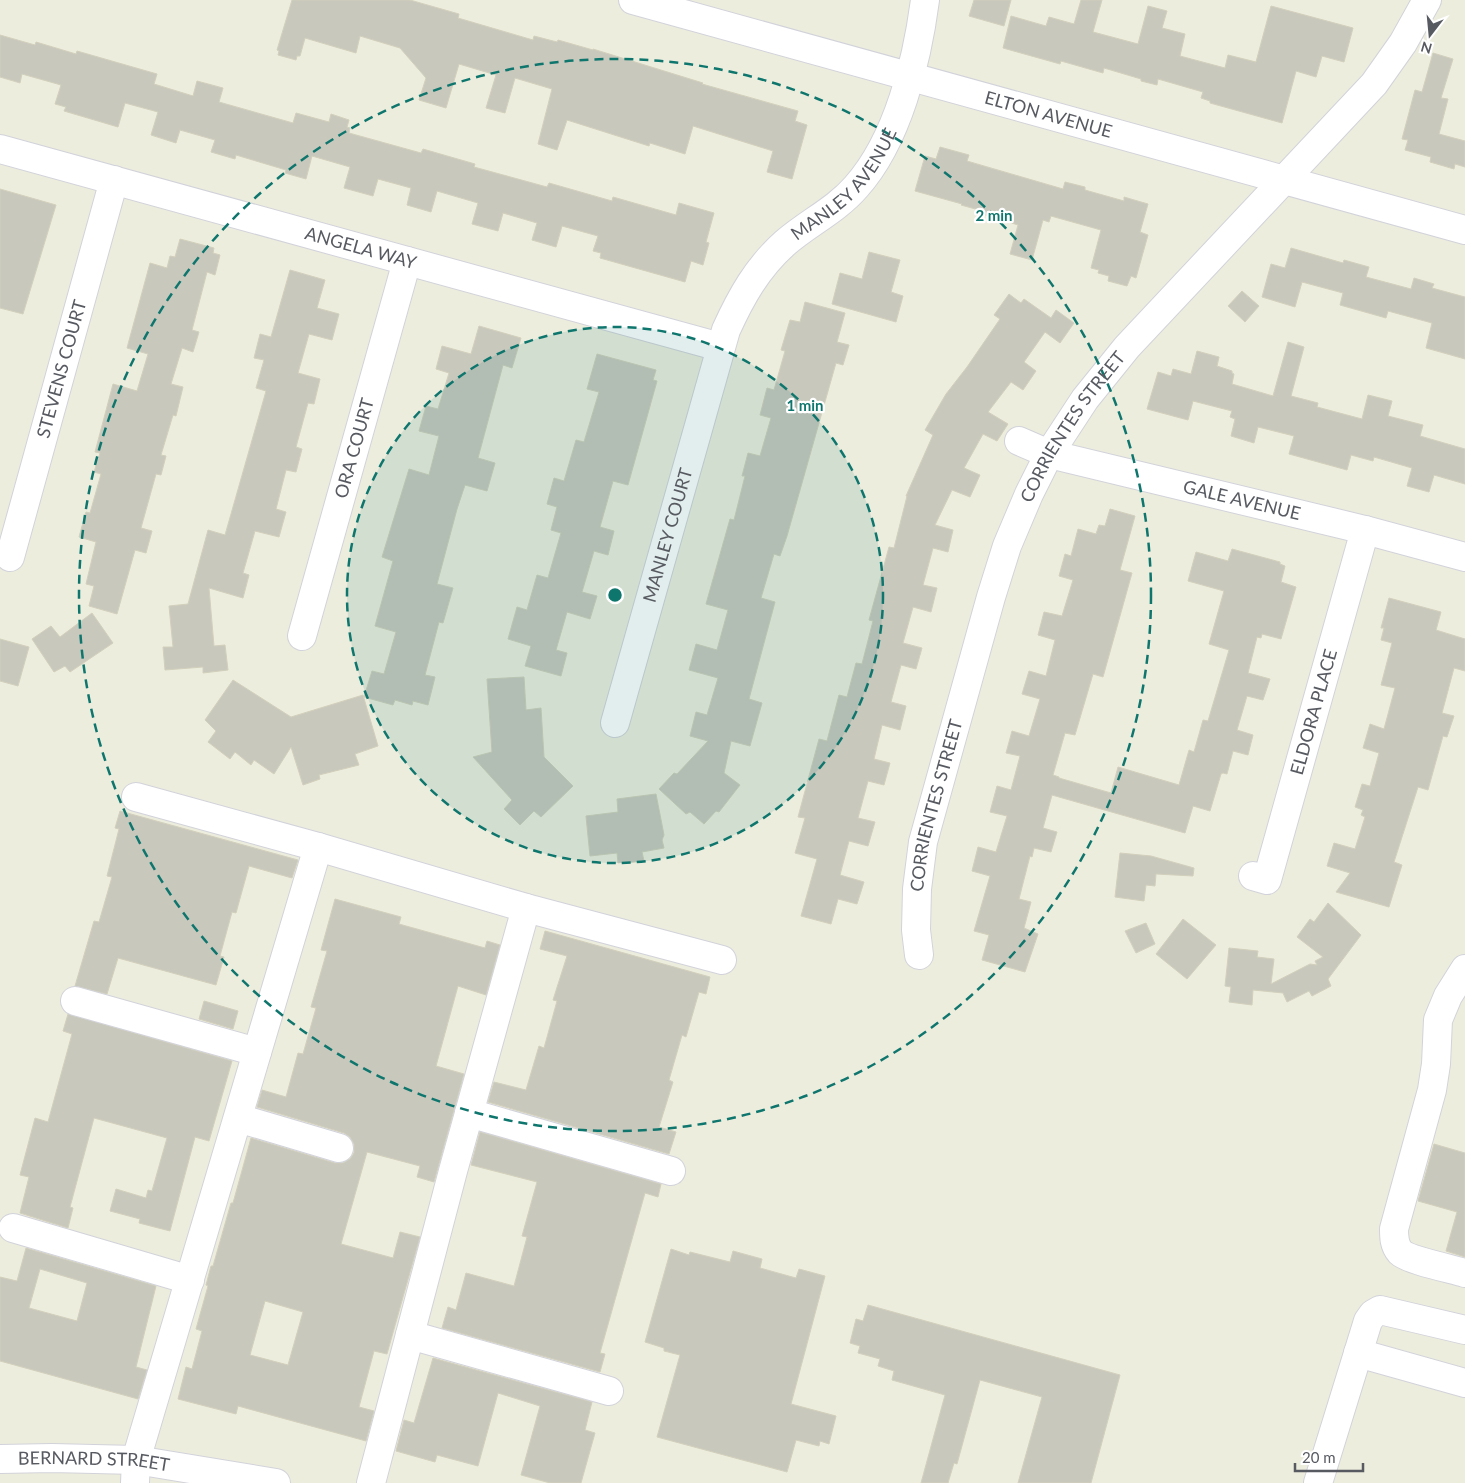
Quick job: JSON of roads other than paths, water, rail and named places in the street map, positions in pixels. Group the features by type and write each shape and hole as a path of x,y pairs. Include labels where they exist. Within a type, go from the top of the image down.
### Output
{"street":[{"name":"ELTON AVENUE","path":"633,0 1465,230"},
{"name":"MANLEY AVENUE","path":"720,347 740,298 758,271 785,243 831,211 850,193 878,158 894,126 909,77 925,0"},
{"name":"CORRIENTES STREET","path":"918,955 916,889 923,842 1007,546 1029,494 1049,454 1085,399 1127,347 1374,84 1403,43 1426,0"},
{"name":"ANGELA WAY","path":"0,149 720,347"},
{"name":"STEVENS COURT","path":"10,557 114,180"},
{"name":"ORA COURT","path":"302,636 408,261"},
{"name":"MANLEY COURT","path":"615,723 720,347"},
{"name":"GALE AVENUE","path":"1019,441 1049,454 1365,530 1465,557"},
{"name":"ELDORA PLACE","path":"1253,876 1267,880 1365,530"},
{"path":"136,797 318,847 526,908 722,960"},
{"path":"136,1472 190,1280 318,847"},
{"path":"371,1483 469,1113 526,908"},
{"path":"1465,969 1448,996 1438,1020 1436,1064 1432,1090 1394,1229 1394,1242 1400,1252 1416,1259 1465,1272"},
{"path":"74,1001 257,1052"},
{"path":"469,1113 672,1171"},
{"path":"238,1118 339,1148"},
{"path":"13,1228 190,1280"},
{"path":"1318,1483 1368,1321 1373,1314 1380,1310 1465,1330"},
{"path":"410,1335 609,1391"},
{"path":"1358,1353 1465,1383"},
{"name":"BERNARD STREET","path":"0,1459 52,1458 136,1472 276,1483"}]}
